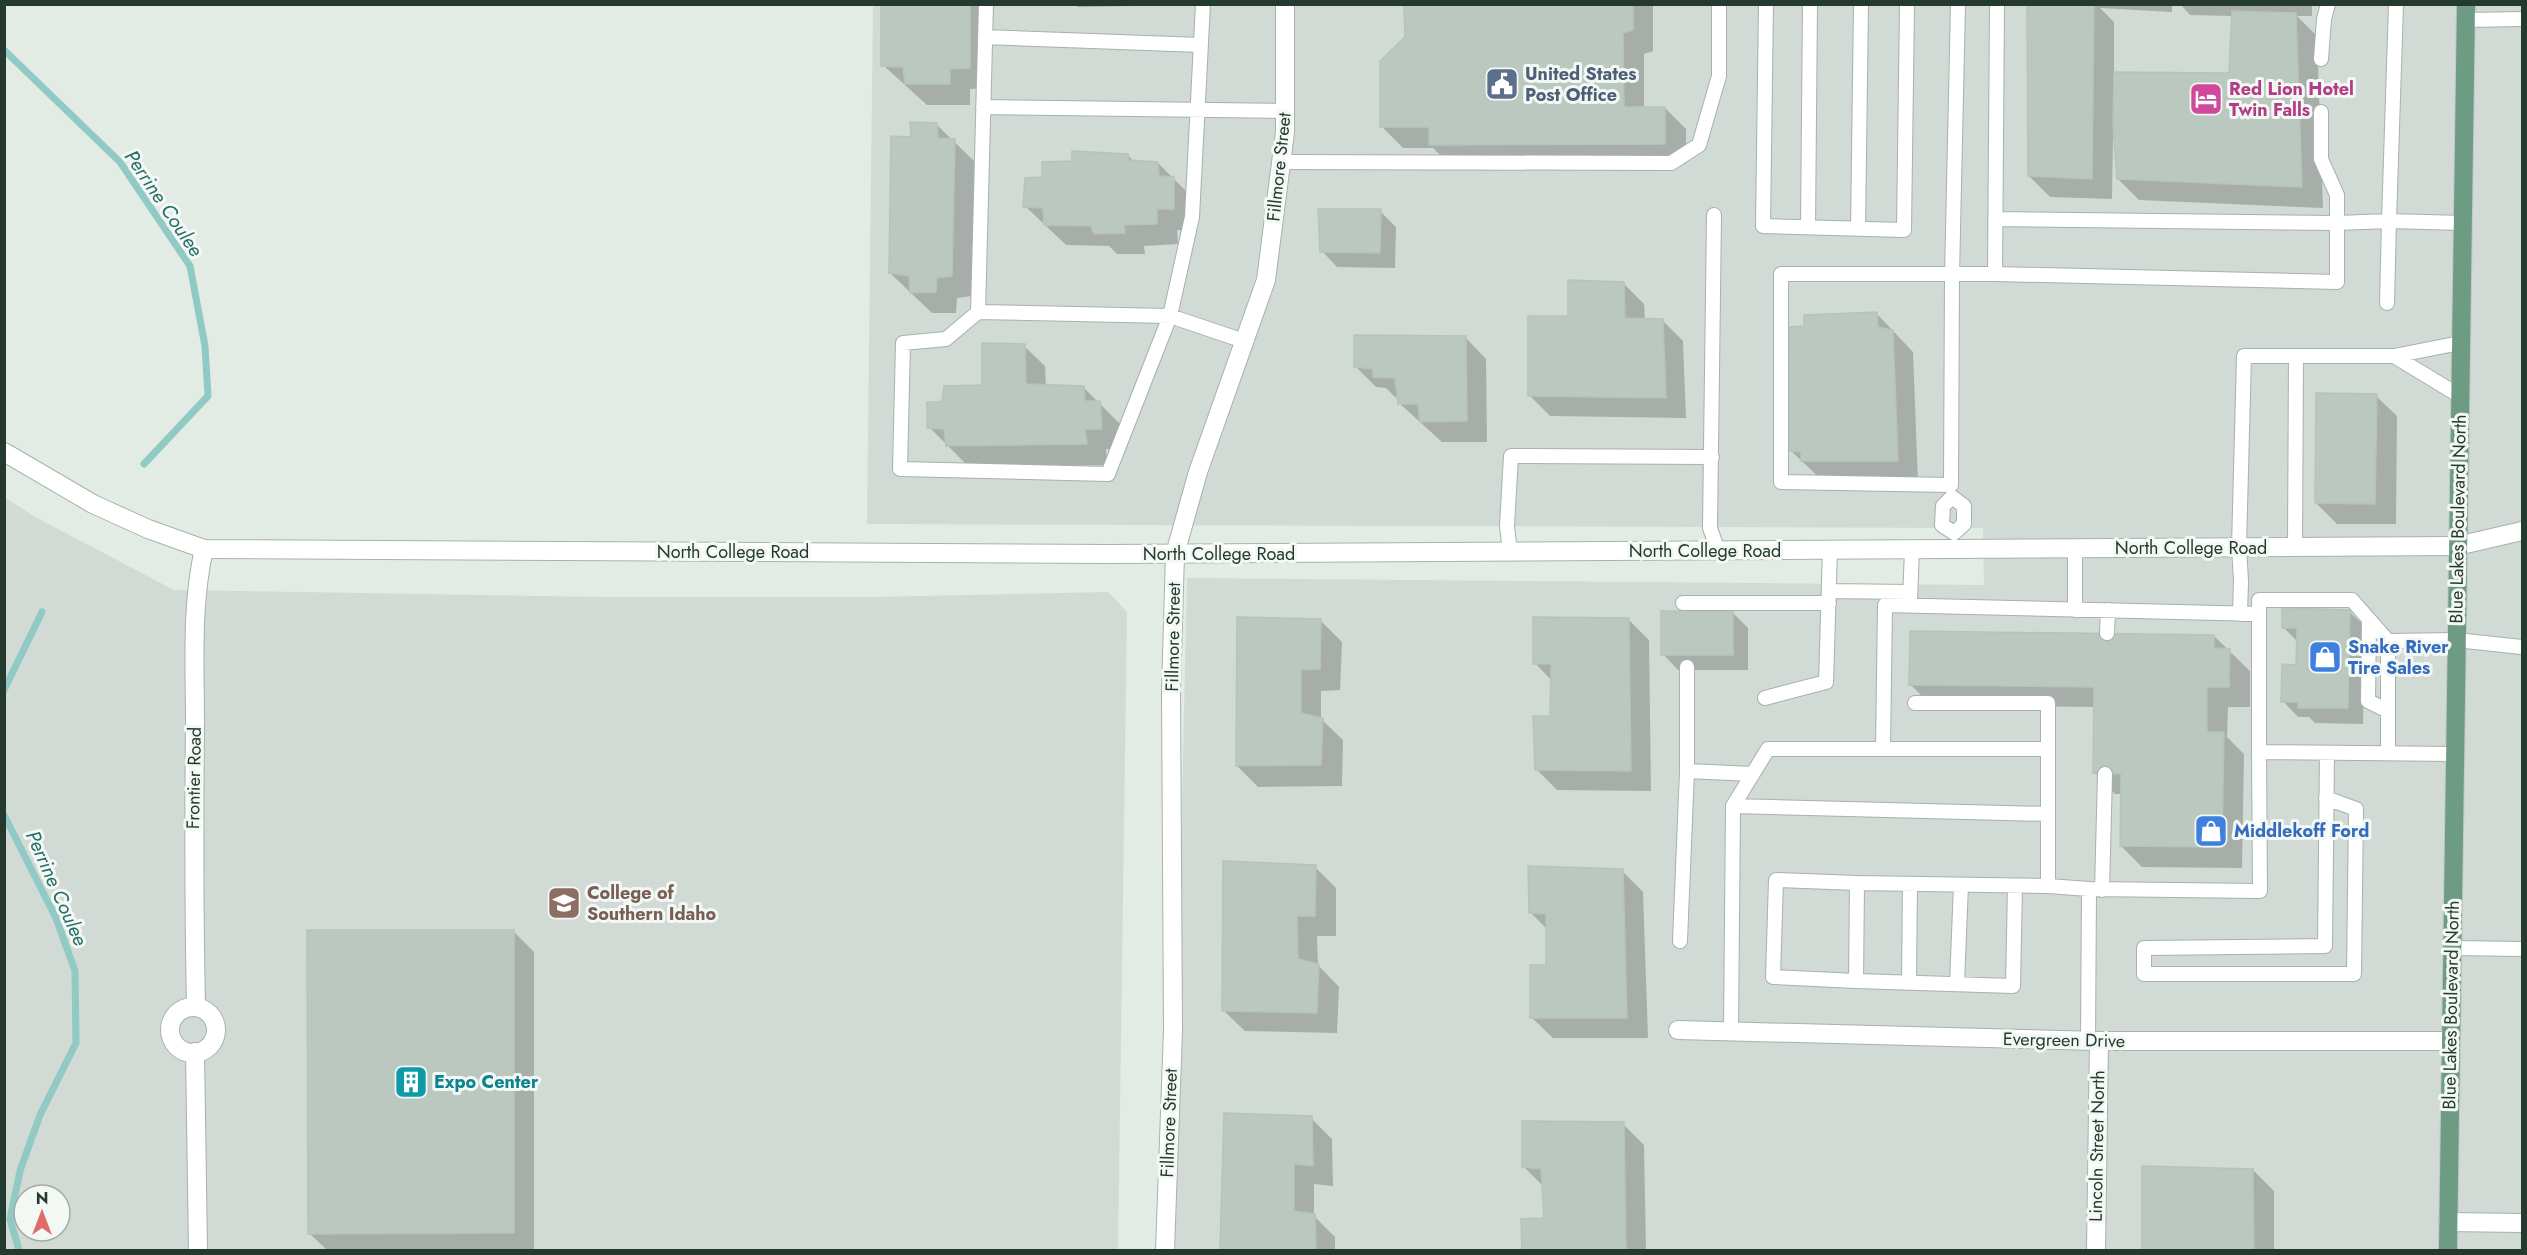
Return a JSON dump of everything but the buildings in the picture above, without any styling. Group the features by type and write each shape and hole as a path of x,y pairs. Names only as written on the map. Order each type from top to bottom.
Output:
{"main road":[{"name":"Blue Lakes Boulevard North","path":"2448,1251 2466,12"}],"street":[{"name":"Fillmore Street","path":"1165,1251 1173,1029 1171,691 1175,554 1198,472 1266,280 1285,111 1285,4"},
{"name":"North College Road","path":"4,452 93,504 148,529 204,549 1175,554 1912,549 1954,541 2075,549 2457,546 2523,531"},
{"name":"Frontier Road","path":"196,1007 193,893 195,652 198,578 204,549"},
{"path":"189,1007 196,1007 209,1014 215,1027 213,1041 202,1050 195,1052 187,1052 174,1044 170,1029 175,1015 189,1007"},
{"name":"Evergreen Drive","path":"1678,1030 2093,1041 2450,1041"},
{"name":"Lincoln Street North","path":"2093,1041 2096,1251"},
{"path":"195,1052 198,1251"},
{"path":"2448,1222 2523,1223"}],"lane":[{"path":"978,312 986,4"},
{"path":"1203,4 1192,217 1170,316 1108,474 900,470 903,343 946,339 978,312 1170,316 1244,341"},
{"path":"1281,162 1671,163 1699,145 1719,76 1719,4"},
{"path":"1766,4 1763,226 1904,230 1907,4"},
{"path":"1808,227 1810,4"},
{"path":"1858,229 1861,4"},
{"path":"1958,4 1952,276 1952,491 1942,506 1942,525 1954,541 1964,524 1964,506 1952,491 1780,482 1781,274 1952,276 1995,274 2337,282 2337,195 2321,159 2321,112"},
{"path":"1995,274 1997,4"},
{"path":"2321,59 2324,19 2328,4"},
{"path":"2387,303 2396,4"},
{"path":"2466,12 2523,19"},
{"path":"985,37 1201,45"},
{"path":"983,107 1285,111"},
{"path":"1714,215 1710,528 1718,551"},
{"path":"1995,219 2337,223 2389,221 2463,224"},
{"path":"2240,614 2239,547 2244,356 2394,356 2460,343"},
{"path":"2295,547 2296,356"},
{"path":"2394,356 2460,396"},
{"path":"1510,552 1507,526 1511,456 1712,457"},
{"path":"1910,599 1912,549"},
{"path":"2075,549 2075,610"},
{"path":"1765,698 1827,682 1830,550"},
{"path":"1683,603 1830,597 1910,599 2075,610 2259,614"},
{"path":"1883,749 1885,605 1910,599"},
{"path":"2015,886 2013,986 1773,977 1776,880 2260,891 2259,600 2352,600 2388,641 2388,753"},
{"path":"2108,610 2108,633"},
{"path":"2369,620 2368,701 2388,711"},
{"path":"2388,641 2456,640 2523,647"},
{"path":"1680,941 1687,771 1687,667"},
{"path":"1915,703 2048,703 2048,886"},
{"path":"1731,1032 1733,806 1768,749 2048,749"},
{"path":"2259,752 2454,754"},
{"path":"2326,753 2325,946 2144,948 2144,974 2355,974 2356,809 2326,798"},
{"path":"1687,771 1753,774"},
{"path":"2093,1041 2095,889 2105,774"},
{"path":"1733,806 2048,814"},
{"path":"1856,981 1857,883"},
{"path":"1909,982 1910,884"},
{"path":"1958,983 1961,885"},
{"path":"2452,948 2523,949"}],"shaded area":[{"path":"873,5 2522,5 2522,1250 1172,1250 1187,578 1984,585 1983,528 867,524"},
{"name":"College of Southern Idaho","path":"4,497 37,518 174,590 605,597 872,597 1108,592 1127,612 1118,1250 5,1250"}],"waterway":[{"name":"Perrine Coulee","path":"4,50 120,162 190,266 205,346 208,396 144,464"},
{"name":"Perrine Coulee","path":"4,690 42,612"},
{"name":"Perrine Coulee","path":"4,815 56,918 75,971 76,1043 40,1115 20,1171 10,1219 19,1250"}],"place":[{"name":"United States Post Office","path":"1502,84"},
{"name":"Red Lion Hotel Twin Falls","path":"2206,99"},
{"name":"Snake River Tire Sales","path":"2325,657"},
{"name":"Middlekoff Ford","path":"2211,831"},
{"name":"College of Southern Idaho","path":"564,903"},
{"name":"Expo Center","path":"411,1082"}]}
